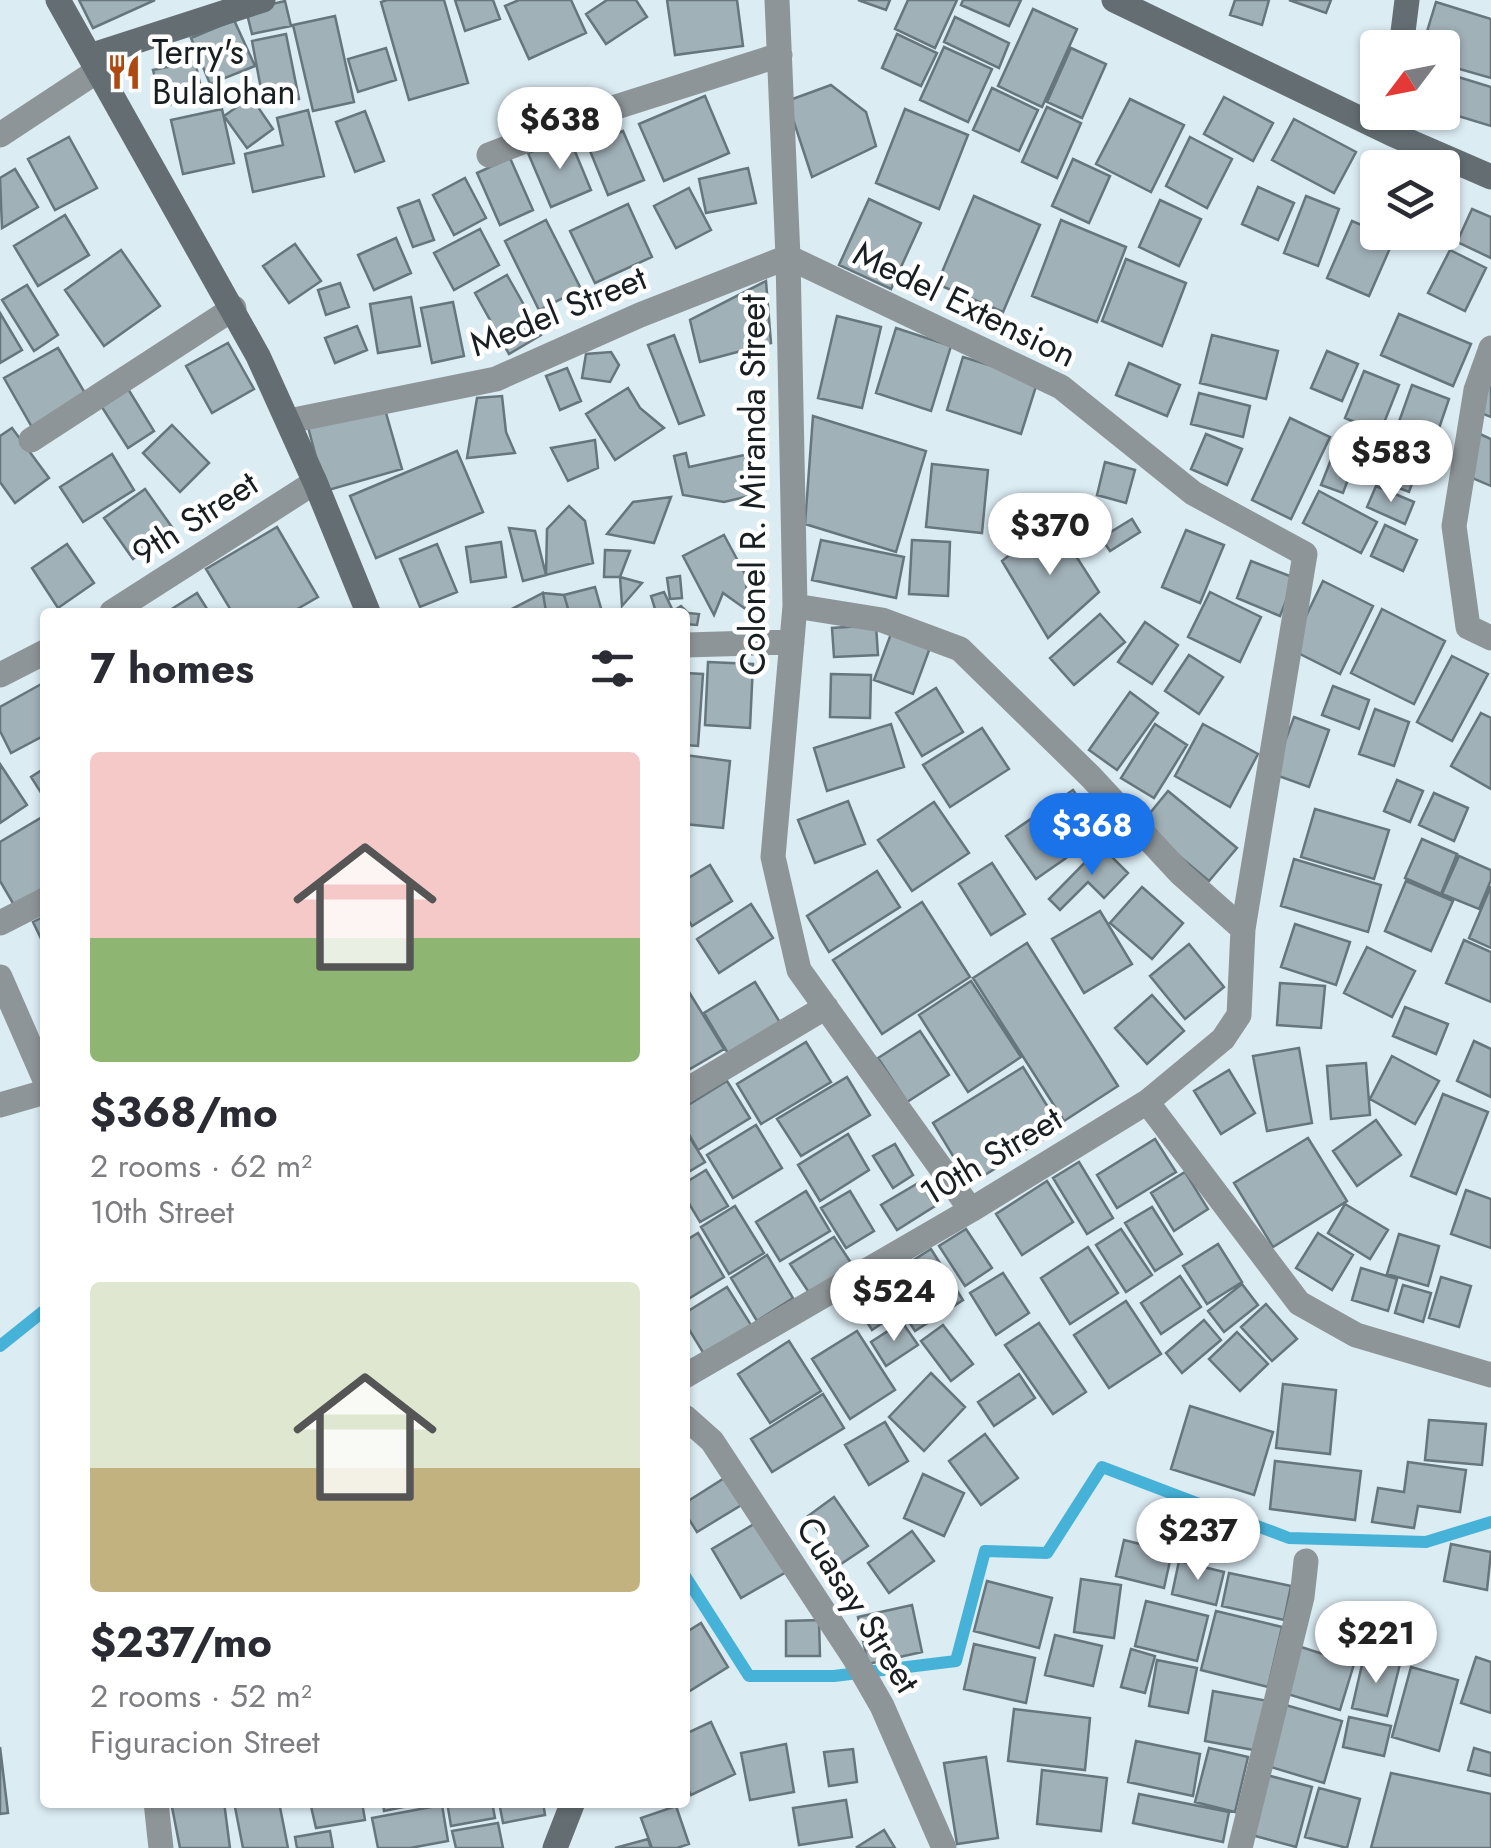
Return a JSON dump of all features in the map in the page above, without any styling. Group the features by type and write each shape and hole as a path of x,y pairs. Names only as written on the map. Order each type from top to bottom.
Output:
{"main road":[{"path":"58,0 91,65 234,308 316,482 366,608"},
{"path":"91,65 263,0"},
{"path":"1114,0 1360,108"},
{"path":"1404,30 1407,0"},
{"path":"1406,130 1491,177"},
{"path":"555,1848 571,1808"}],"street":[{"name":"Colonel R. Miranda Street","path":"777,0 788,257 795,606 772,857 799,970 972,1210"},
{"path":"489,154 597,114 780,55"},
{"path":"0,135 91,65"},
{"name":"Medel Street","path":"289,421 496,379 640,315 788,257"},
{"name":"Medel Extension","path":"788,257 1062,386 1192,493 1306,554"},
{"path":"31,440 234,308"},
{"path":"1480,632 1454,526 1476,390 1491,348"},
{"name":"9th Street","path":"118,608 316,482"},
{"name":"10th Street","path":"690,1373 972,1210 1147,1102 1223,1039 1238,1016 1243,928 1306,554"},
{"path":"795,606 882,620 960,649 1091,777 1181,874 1243,928"},
{"path":"690,644 792,642"},
{"path":"0,674 40,654"},
{"path":"0,923 40,903"},
{"path":"0,977 40,1069"},
{"path":"690,1089 826,1007"},
{"path":"0,1106 40,1094"},
{"path":"1147,1102 1299,1303 1356,1335 1491,1374"},
{"name":"Cuasay Street","path":"690,1420 712,1440 855,1659 882,1706 944,1848"},
{"path":"1240,1848 1302,1597 1306,1561"},
{"path":"157,1808 161,1848"}],"building":[{"path":"79,0 155,0 93,28"},
{"path":"444,0 468,83 409,100 381,2"},
{"path":"455,0 493,0 500,19 465,31"},
{"path":"519,0 571,0 586,33 529,59 505,6"},
{"path":"607,0 636,0 647,17 606,44 586,14"},
{"path":"667,0 737,0 743,46 675,55"},
{"path":"858,0 890,0 886,10"},
{"path":"908,0 957,0 935,48 895,29"},
{"path":"963,0 1021,0 1009,26 961,5"},
{"path":"1235,0 1269,0 1262,25 1230,15"},
{"path":"1289,0 1331,0 1326,13"},
{"path":"285,1 291,26 252,34 246,10"},
{"path":"1436,2 1491,19 1491,78 1460,69 1460,30 1427,30"},
{"path":"1033,9 1077,29 1042,107 998,86"},
{"path":"335,16 354,102 313,111 293,25"},
{"path":"955,17 1009,43 999,68 944,42"},
{"path":"234,20 255,66 210,84 191,38"},
{"path":"286,34 299,99 264,105 252,41"},
{"path":"897,34 937,53 921,86 882,68"},
{"path":"944,47 992,69 968,122 920,100"},
{"path":"386,48 396,80 358,92 348,59"},
{"path":"1071,48 1106,64 1082,118 1047,102"},
{"path":"195,61 203,97 162,106 153,70"},
{"path":"1460,78 1491,87 1491,126 1460,117"},
{"path":"831,85 866,112 876,146 812,177 787,101"},
{"path":"992,88 1038,110 1019,151 973,130"},
{"path":"705,96 729,153 664,181 639,124"},
{"path":"251,97 273,129 247,148 224,116"},
{"path":"1224,97 1273,123 1253,161 1204,134"},
{"path":"1130,99 1184,125 1151,192 1096,164"},
{"path":"1047,107 1081,123 1057,178 1022,162"},
{"path":"222,109 234,163 183,174 171,120"},
{"path":"905,109 968,135 939,209 876,183"},
{"path":"308,110 324,176 253,192 245,154 283,145 277,118"},
{"path":"365,111 384,161 355,172 336,122"},
{"path":"1294,119 1356,152 1334,193 1272,160"},
{"path":"623,131 644,180 608,195 588,146"},
{"path":"69,137 97,188 55,210 28,159"},
{"path":"569,137 591,190 551,207 528,153"},
{"path":"1190,137 1232,159 1207,208 1166,186"},
{"path":"510,158 533,210 500,225 477,173"},
{"path":"1073,159 1110,176 1089,223 1052,206"},
{"path":"748,168 756,203 706,213 699,179"},
{"path":"15,169 38,207 2,228 0,178"},
{"path":"465,178 486,218 454,235 433,195"},
{"path":"1258,187 1294,203 1278,240 1242,224"},
{"path":"689,188 711,230 676,248 654,206"},
{"path":"974,196 1040,225 1003,312 937,284"},
{"path":"1306,196 1339,209 1318,266 1284,253"},
{"path":"869,199 921,223 891,289 839,265"},
{"path":"419,200 434,240 413,247 398,208"},
{"path":"1160,200 1201,219 1179,266 1139,247"},
{"path":"628,204 652,257 595,283 570,231"},
{"path":"1472,209 1491,217 1491,258 1460,243"},
{"path":"65,215 89,255 38,286 14,246"},
{"path":"546,220 581,289 539,310 505,241"},
{"path":"1061,220 1126,247 1097,322 1032,296"},
{"path":"1352,221 1360,224 1360,250 1389,250 1369,296 1327,278"},
{"path":"480,229 499,265 454,290 434,253"},
{"path":"396,238 411,273 374,290 358,255"},
{"path":"295,244 321,281 289,303 263,266"},
{"path":"121,250 160,306 104,346 65,290"},
{"path":"1450,250 1486,268 1465,311 1428,293"},
{"path":"1126,259 1186,283 1162,346 1102,321"},
{"path":"507,275 541,335 509,354 475,293"},
{"path":"766,281 771,343 700,362 690,320"},
{"path":"340,283 349,307 326,315 318,290"},
{"path":"27,285 58,335 34,351 2,300"},
{"path":"411,297 420,346 378,353 370,304"},
{"path":"453,302 464,356 432,363 421,308"},
{"path":"0,313 22,350 0,363"},
{"path":"1399,314 1471,344 1453,386 1381,355"},
{"path":"837,316 881,327 862,408 818,398"},
{"path":"357,326 367,350 335,363 325,338"},
{"path":"896,328 951,346 931,411 876,393"},
{"path":"674,335 704,415 679,424 648,345"},
{"path":"1212,335 1278,351 1266,399 1200,383"},
{"path":"228,343 254,389 212,413 186,366"},
{"path":"58,348 88,398 33,429 4,378"},
{"path":"1327,351 1358,364 1342,401 1311,388"},
{"path":"611,352 619,365 610,382 582,378 586,354"},
{"path":"963,357 1038,380 1021,434 947,410"},
{"path":"1129,363 1180,385 1167,416 1116,395"},
{"path":"567,368 581,401 560,410 546,376"},
{"path":"1364,371 1399,385 1380,433 1345,418"},
{"path":"1491,377 1491,417 1476,411"},
{"path":"125,384 154,431 128,448 98,401"},
{"path":"1412,385 1449,399 1433,446 1395,433"},
{"path":"628,388 640,408 664,428 615,460 586,414"},
{"path":"1199,393 1250,406 1243,437 1191,424"},
{"path":"502,396 506,432 515,453 467,458 477,398"},
{"path":"384,406 402,469 325,491 308,427"},
{"path":"813,416 926,451 896,552 805,524"},
{"path":"1290,418 1330,437 1291,519 1252,500"},
{"path":"172,425 209,463 180,492 143,453"},
{"path":"12,428 49,478 15,503 0,482 0,436"},
{"path":"1206,434 1242,449 1227,485 1191,469"},
{"path":"1341,434 1362,442 1343,493 1321,485"},
{"path":"1480,434 1491,439 1491,486 1463,474"},
{"path":"595,440 598,468 568,481 551,448"},
{"path":"1396,446 1422,456 1409,492 1383,482"},
{"path":"457,451 483,512 376,558 350,496"},
{"path":"686,453 689,467 749,454 758,494 724,502 683,495 674,456"},
{"path":"112,454 134,490 83,522 60,487"},
{"path":"1105,462 1135,470 1126,503 1097,495"},
{"path":"932,464 988,470 982,533 926,527"},
{"path":"1376,486 1414,502 1405,524 1367,507"},
{"path":"145,489 174,530 133,559 104,518"},
{"path":"1319,491 1377,522 1361,553 1303,523"},
{"path":"671,497 654,543 607,534 633,502"},
{"path":"569,506 585,521 593,563 546,575 547,529"},
{"path":"1132,519 1140,532 1110,551 1101,538"},
{"path":"1053,520 1099,592 1048,638 1002,561"},
{"path":"1385,525 1417,540 1403,571 1371,556"},
{"path":"277,527 318,597 299,608 230,608 206,569"},
{"path":"509,528 535,531 546,575 523,581"},
{"path":"1186,530 1224,545 1200,603 1162,587"},
{"path":"724,535 746,576 747,610 723,593 714,615 683,556"},
{"path":"821,540 904,557 896,598 812,580"},
{"path":"912,540 950,542 948,596 909,594"},
{"path":"501,542 506,577 471,582 466,547"},
{"path":"67,544 94,583 58,608 32,568"},
{"path":"437,544 457,592 420,607 400,559"},
{"path":"605,550 630,551 620,577 604,577"},
{"path":"1251,561 1295,578 1280,616 1237,598"},
{"path":"680,576 682,598 670,599 667,578"},
{"path":"620,577 642,583 622,606"},
{"path":"1323,581 1373,606 1340,674 1290,649"},
{"path":"595,587 601,608 568,608 564,595"},
{"path":"664,592 672,608 655,608 651,596"},
{"path":"1210,592 1261,617 1240,662 1188,637"},
{"path":"197,593 206,608 173,608"},
{"path":"543,593 545,608 514,608"},
{"path":"543,593 564,595 568,608 545,608"},
{"path":"1382,609 1445,641 1414,704 1351,673"},
{"path":"690,613 699,614 697,625 690,624"},
{"path":"1100,614 1125,642 1074,685 1050,658"},
{"path":"1145,622 1178,645 1152,684 1118,662"},
{"path":"876,625 878,655 834,657 832,628"},
{"path":"892,631 931,645 913,694 874,680"},
{"path":"1189,655 1223,677 1199,714 1165,691"},
{"path":"1452,656 1488,674 1452,741 1417,722"},
{"path":"708,662 753,664 750,728 705,725"},
{"path":"690,673 703,674 698,746 690,745"},
{"path":"831,674 871,675 870,718 830,717"},
{"path":"40,685 40,738 11,753 0,731 0,707"},
{"path":"1333,686 1369,700 1359,729 1322,715"},
{"path":"936,688 963,732 922,756 896,713"},
{"path":"1130,692 1158,713 1117,770 1089,750"},
{"path":"1375,709 1409,722 1394,766 1359,754"},
{"path":"1481,713 1491,718 1491,789 1451,766"},
{"path":"1294,717 1329,730 1309,787 1273,774"},
{"path":"891,724 904,767 827,791 814,748"},
{"path":"1155,724 1187,745 1154,798 1121,778"},
{"path":"1203,724 1258,754 1230,807 1175,776"},
{"path":"982,728 1009,769 950,807 923,765"},
{"path":"690,756 730,761 723,828 690,825"},
{"path":"0,764 27,805 0,823"},
{"path":"40,771 40,791 31,777"},
{"path":"1397,780 1423,791 1410,822 1384,811"},
{"path":"1073,790 1102,833 1036,879 1006,836"},
{"path":"1168,791 1237,848 1209,881 1141,824"},
{"path":"1434,793 1468,808 1454,841 1419,825"},
{"path":"848,801 865,844 815,863 798,820"},
{"path":"934,802 969,853 912,891 878,840"},
{"path":"1315,809 1389,830 1374,879 1301,857"},
{"path":"40,818 40,890 14,905 0,881 0,842"},
{"path":"1422,839 1457,854 1441,894 1405,878"},
{"path":"1101,846 1128,873 1104,898 1088,882 1060,910 1049,899"},
{"path":"1459,856 1491,870 1479,909 1442,894"},
{"path":"1294,859 1381,885 1368,932 1281,906"},
{"path":"992,863 1025,914 991,935 959,884"},
{"path":"710,865 732,901 692,926 690,923 690,877"},
{"path":"877,871 900,907 829,952 807,916"},
{"path":"1406,881 1453,901 1431,951 1385,931"},
{"path":"1491,886 1491,948 1469,938"},
{"path":"1142,887 1183,923 1152,959 1110,923"},
{"path":"922,902 970,977 882,1034 833,960"},
{"path":"751,904 773,938 719,973 697,939"},
{"path":"1100,911 1132,964 1084,993 1052,939"},
{"path":"40,918 40,937 33,922"},
{"path":"1295,924 1350,942 1336,985 1281,967"},
{"path":"1464,940 1491,952 1491,1002 1446,983"},
{"path":"1027,943 1118,1086 1064,1121 973,978"},
{"path":"1189,944 1224,987 1185,1019 1150,976"},
{"path":"1367,947 1415,971 1392,1017 1344,993"},
{"path":"971,981 1021,1057 968,1092 919,1015"},
{"path":"755,982 781,1024 729,1055 704,1013"},
{"path":"1280,983 1325,986 1321,1028 1277,1025"},
{"path":"690,994 724,1049 690,1069"},
{"path":"1152,995 1184,1031 1147,1064 1115,1028"},
{"path":"1405,1007 1448,1024 1436,1054 1393,1036"},
{"path":"920,1031 949,1075 907,1102 878,1058"},
{"path":"1474,1041 1491,1049 1491,1097 1457,1081"},
{"path":"806,1042 831,1082 761,1124 737,1084"},
{"path":"1299,1048 1312,1123 1267,1131 1253,1056"},
{"path":"1392,1056 1439,1081 1415,1124 1370,1099"},
{"path":"1366,1063 1370,1115 1331,1119 1327,1066"},
{"path":"1023,1067 1061,1128 970,1184 933,1123"},
{"path":"1229,1070 1255,1113 1221,1134 1194,1091"},
{"path":"847,1077 870,1115 801,1156 777,1119"},
{"path":"727,1081 750,1118 698,1150 690,1136 690,1104"},
{"path":"1443,1094 1488,1112 1456,1194 1411,1176"},
{"path":"1376,1120 1401,1155 1357,1186 1333,1151"},
{"path":"756,1125 782,1168 733,1198 707,1155"},
{"path":"848,1134 869,1170 820,1201 798,1165"},
{"path":"690,1138 705,1162 690,1171"},
{"path":"1308,1138 1347,1201 1273,1247 1234,1183"},
{"path":"1155,1139 1176,1172 1117,1208 1097,1175"},
{"path":"895,1144 913,1175 893,1188 873,1156"},
{"path":"1079,1162 1113,1218 1087,1234 1053,1178"},
{"path":"706,1170 728,1206 700,1222 690,1205 690,1180"},
{"path":"1185,1172 1208,1209 1174,1231 1151,1193"},
{"path":"1047,1181 1073,1222 1022,1255 996,1214"},
{"path":"920,1182 935,1206 897,1230 881,1205"},
{"path":"1466,1190 1491,1199 1491,1248 1451,1234"},
{"path":"806,1191 830,1231 780,1261 756,1222"},
{"path":"850,1191 874,1231 846,1248 821,1208"},
{"path":"1345,1204 1388,1230 1370,1259 1328,1233"},
{"path":"735,1206 764,1253 729,1274 701,1227"},
{"path":"1152,1207 1182,1254 1155,1271 1125,1223"},
{"path":"966,1229 992,1268 965,1286 939,1246"},
{"path":"1121,1229 1152,1275 1126,1292 1096,1245"},
{"path":"698,1233 724,1277 690,1298 690,1238"},
{"path":"1318,1233 1353,1255 1332,1290 1296,1268"},
{"path":"1399,1234 1439,1246 1428,1286 1387,1274"},
{"path":"834,1237 853,1266 810,1294 790,1264"},
{"path":"1218,1244 1242,1282 1207,1304 1183,1266"},
{"path":"1088,1247 1118,1293 1070,1324 1041,1278"},
{"path":"931,1249 963,1300 915,1331 882,1280"},
{"path":"767,1255 793,1298 757,1321 731,1278"},
{"path":"1361,1268 1397,1279 1388,1311 1352,1300"},
{"path":"1003,1273 1029,1313 996,1335 970,1293"},
{"path":"1180,1276 1201,1307 1161,1334 1141,1303"},
{"path":"1441,1277 1471,1286 1459,1327 1429,1318"},
{"path":"1242,1284 1258,1305 1224,1332 1208,1311"},
{"path":"1403,1285 1431,1293 1423,1322 1395,1313"},
{"path":"727,1287 751,1325 704,1354 690,1331 690,1310"},
{"path":"876,1290 893,1316 872,1330 855,1303"},
{"path":"1126,1301 1161,1354 1109,1388 1074,1335"},
{"path":"1266,1304 1297,1339 1272,1361 1241,1327"},
{"path":"1204,1320 1221,1340 1182,1373 1166,1353"},
{"path":"902,1322 918,1345 886,1366 871,1342"},
{"path":"1039,1323 1086,1392 1053,1414 1005,1345"},
{"path":"943,1325 973,1364 951,1381 921,1341"},
{"path":"857,1331 895,1390 850,1419 812,1359"},
{"path":"1237,1332 1268,1364 1240,1391 1209,1359"},
{"path":"789,1341 821,1391 770,1423 738,1374"},
{"path":"931,1373 965,1407 924,1451 889,1417"},
{"path":"1019,1374 1035,1398 994,1426 978,1402"},
{"path":"1283,1384 1336,1390 1330,1454 1276,1448"},
{"path":"823,1394 844,1428 772,1472 751,1439"},
{"path":"1190,1406 1273,1432 1254,1495 1171,1469"},
{"path":"1429,1420 1486,1424 1482,1465 1425,1460"},
{"path":"885,1422 908,1461 869,1485 845,1445"},
{"path":"985,1434 1018,1478 981,1505 949,1461"},
{"path":"1275,1461 1361,1471 1355,1520 1270,1509"},
{"path":"1408,1462 1466,1470 1460,1512 1418,1506 1414,1528 1372,1522 1378,1488 1404,1492"},
{"path":"923,1474 964,1493 944,1536 904,1518"},
{"path":"726,1477 743,1504 697,1532 690,1521 690,1500"},
{"path":"834,1497 868,1546 841,1564 808,1516"},
{"path":"1168,1509 1202,1514 1200,1539 1164,1535"},
{"path":"759,1521 788,1571 741,1598 712,1549"},
{"path":"912,1531 934,1561 889,1593 868,1563"},
{"path":"1124,1540 1172,1552 1164,1588 1116,1576"},
{"path":"1451,1544 1491,1552 1487,1590 1444,1581"},
{"path":"1179,1561 1224,1572 1216,1605 1172,1594"},
{"path":"1229,1573 1291,1586 1284,1620 1222,1606"},
{"path":"1081,1579 1121,1585 1114,1638 1074,1632"},
{"path":"987,1581 1052,1598 1039,1648 974,1631"},
{"path":"1146,1601 1208,1616 1197,1661 1135,1646"},
{"path":"912,1605 922,1652 868,1664 858,1617"},
{"path":"1216,1611 1282,1627 1268,1687 1201,1670"},
{"path":"819,1620 820,1656 786,1656 786,1621"},
{"path":"701,1623 728,1667 690,1691 690,1630"},
{"path":"1055,1635 1102,1646 1093,1686 1045,1675"},
{"path":"974,1644 1035,1658 1026,1703 964,1689"},
{"path":"1298,1646 1354,1664 1340,1710 1284,1693"},
{"path":"1131,1649 1155,1656 1145,1693 1121,1687"},
{"path":"1364,1656 1400,1664 1387,1716 1352,1708"},
{"path":"1476,1657 1491,1662 1491,1713 1461,1703"},
{"path":"1157,1660 1197,1668 1188,1713 1149,1706"},
{"path":"1411,1667 1458,1680 1439,1751 1392,1737"},
{"path":"1213,1691 1268,1701 1259,1751 1205,1741"},
{"path":"1282,1704 1342,1721 1324,1783 1264,1765"},
{"path":"1014,1709 1090,1718 1085,1770 1008,1761"},
{"path":"1349,1717 1391,1726 1384,1756 1343,1747"},
{"path":"711,1722 735,1774 691,1795 690,1793 690,1732"},
{"path":"1136,1741 1200,1754 1193,1796 1128,1782"},
{"path":"786,1744 794,1792 750,1800 741,1753"},
{"path":"0,1747 8,1813 0,1814"},
{"path":"1209,1748 1248,1757 1235,1812 1195,1802"},
{"path":"1474,1748 1491,1753 1491,1776 1468,1770"},
{"path":"853,1749 857,1782 829,1786 824,1752"},
{"path":"986,1757 998,1838 957,1844 944,1763"},
{"path":"1042,1770 1107,1778 1101,1831 1037,1824"},
{"path":"1391,1773 1491,1794 1491,1848 1371,1848"},
{"path":"1263,1774 1312,1787 1296,1847 1248,1834"},
{"path":"1319,1788 1360,1799 1347,1848 1305,1837"},
{"path":"1139,1794 1229,1812 1223,1842 1133,1823"},
{"path":"846,1800 852,1837 799,1845 793,1808"},
{"path":"172,1808 225,1808 230,1848 180,1848"},
{"path":"235,1808 280,1808 288,1848 243,1848"},
{"path":"311,1808 363,1808 365,1820 316,1828"},
{"path":"442,1808 448,1841 410,1848 378,1848 372,1818"},
{"path":"448,1808 493,1808 495,1818 451,1826"},
{"path":"500,1808 544,1808 545,1815 503,1823"},
{"path":"677,1808 689,1844 652,1848 641,1818"},
{"path":"498,1823 503,1848 456,1848 452,1831"},
{"path":"884,1830 895,1848 857,1847"},
{"path":"330,1831 333,1848 297,1848 295,1837"},
{"path":"648,1839 651,1848 615,1848"}],"waterway":[{"path":"0,1346 40,1314"},
{"path":"690,1584 749,1676 834,1676 956,1661 985,1551 1047,1553 1102,1467 1289,1538 1426,1542 1491,1522"}],"place":[{"name":"Terry's Bulalohan","path":"124,72"}]}
